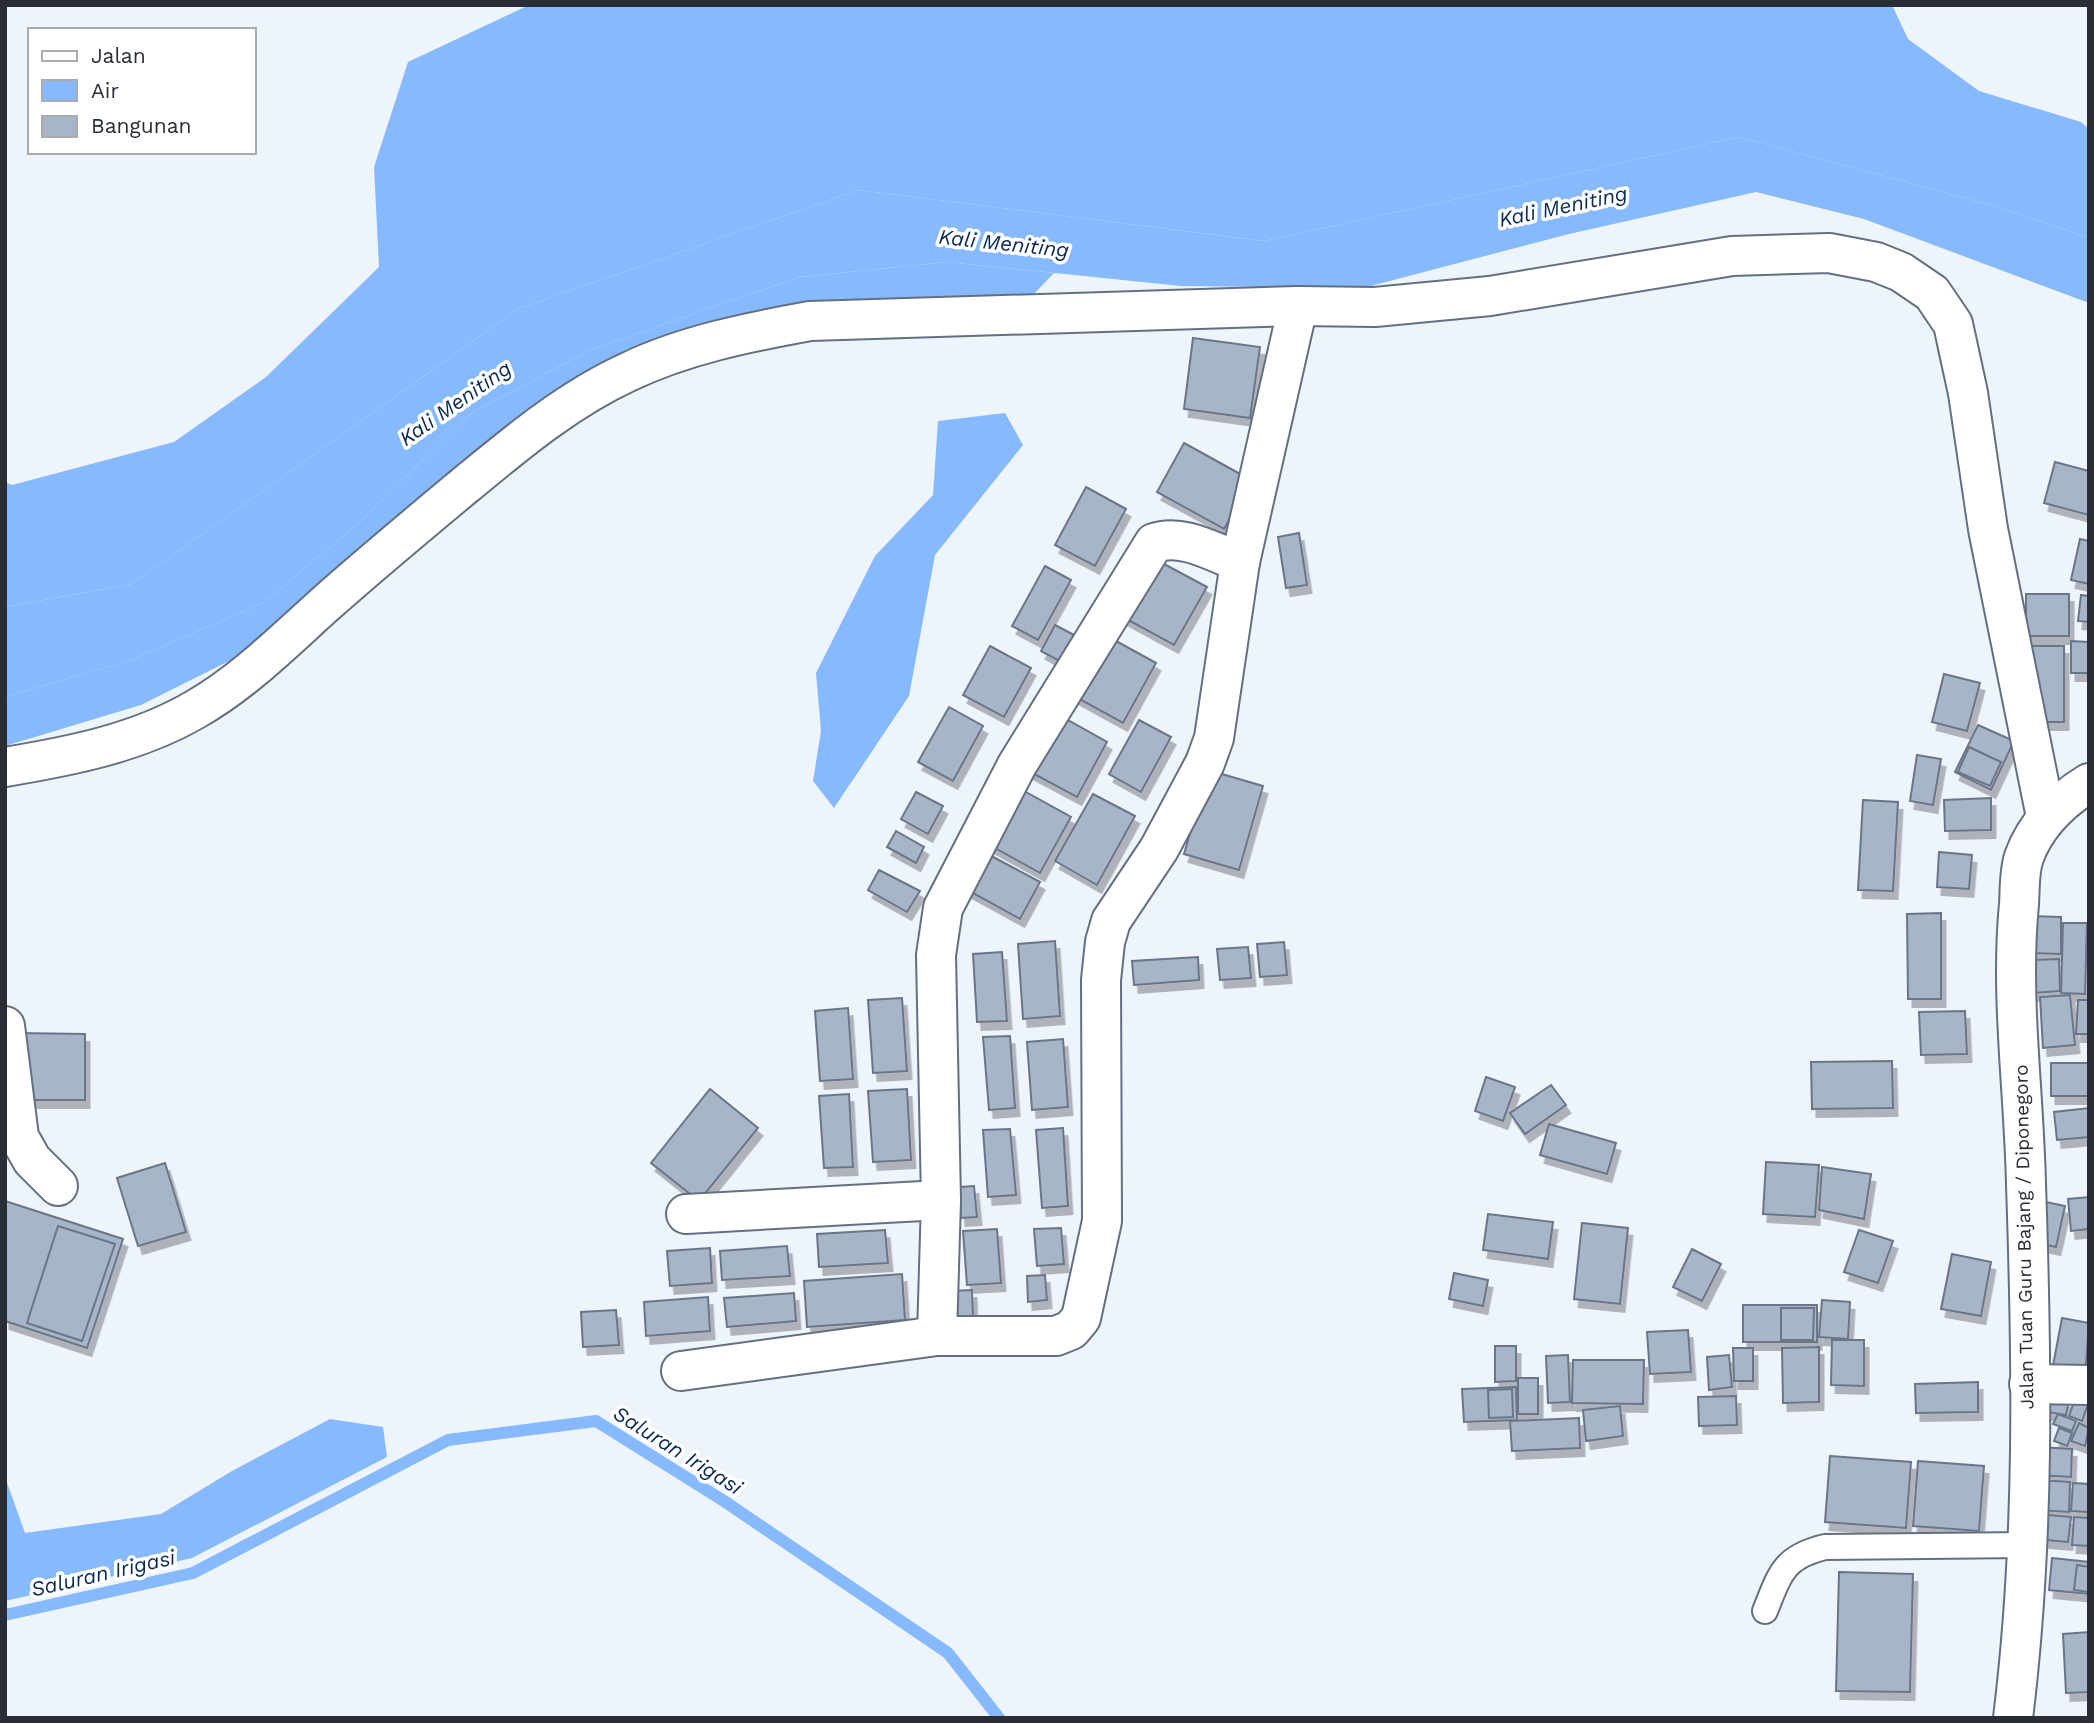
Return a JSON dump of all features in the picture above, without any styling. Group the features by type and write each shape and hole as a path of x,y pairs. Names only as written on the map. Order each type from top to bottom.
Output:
{"street":[{"path":"5,767 67,757 110,745 197,709 273,652 378,557 534,428 627,372 672,354 764,329 846,318 1298,306 1375,307 1490,296 1732,256 1829,253 1876,262 1901,272 1933,293 1953,324 1968,393 1990,543 2046,817"},
{"path":"681,1371 937,1336 1056,1336 1071,1330 1081,1318 1102,1221 1101,980 1105,942 1111,921 1159,849 1205,763 1214,738 1240,562 1298,306"},
{"path":"937,1336 941,1200 936,955 943,908 1017,765 1154,543 1168,538 1179,540 1240,562"},
{"name":"Jalan Tuan Guru Bajang / Diponegoro","path":"2013,1718 2022,1637 2027,1545 2029,1384 2026,1185 2016,937 2023,859 2046,817 2089,783"},
{"path":"5,1026 19,1138 32,1160 58,1186"},
{"path":"686,1214 941,1200"},
{"path":"2029,1384 2089,1385"}],"lane":[{"path":"1765,1611 1779,1576 1789,1562 1802,1552 1825,1547 2027,1545"}],"shaded area":[{"path":"529,5 1892,5 1908,39 1979,91 2081,122 2089,129 2089,238 2002,208 1739,137 1264,241 858,190 518,309 132,584 5,607 5,482 12,485 174,442 266,377 379,267 374,167 408,62"},
{"path":"947,262 1054,273 1033,295 773,308 447,477 329,575 239,656 141,705 5,746 5,697 128,661 263,603 360,522 470,414 592,349 800,277"},
{"path":"1005,413 1023,445 935,555 909,696 834,808 813,781 821,731 816,673 875,556 933,495 938,421"},
{"path":"330,1419 383,1427 387,1457 192,1558 5,1601 5,1477 25,1533 161,1514 232,1471"}],"water":[{"name":"Kali Meniting","path":"1739,137 2002,208 2089,238 2089,303 1864,219 1756,192 1569,234 1363,288 1181,286 947,262 800,277 592,349 470,414 360,522 263,603 128,661 5,697 5,607 132,584 518,309 858,190 1264,241"}],"building":[{"path":"1193,338 1260,347 1250,418 1184,409"},
{"path":"1184,443 1251,480 1224,529 1157,492"},
{"path":"2055,462 2089,471 2089,515 2044,503"},
{"path":"1086,487 1126,509 1095,566 1055,545"},
{"path":"1299,533 1307,585 1286,588 1278,537"},
{"path":"2080,539 2089,541 2089,584 2071,580"},
{"path":"1151,557 1207,587 1174,645 1119,615"},
{"path":"1045,566 1071,580 1038,640 1012,626"},
{"path":"2026,594 2069,594 2069,636 2026,636"},
{"path":"2081,595 2089,596 2089,622 2078,621"},
{"path":"1055,625 1076,636 1061,662 1041,651"},
{"path":"1107,636 1156,663 1123,723 1074,696"},
{"path":"2071,641 2089,642 2089,673 2071,673"},
{"path":"990,646 1031,668 1004,717 963,695"},
{"path":"2027,646 2064,646 2064,722 2028,722"},
{"path":"1944,674 1980,683 1967,731 1932,722"},
{"path":"949,707 983,726 953,781 918,762"},
{"path":"1052,711 1107,742 1077,797 1021,767"},
{"path":"1139,720 1171,737 1141,792 1109,774"},
{"path":"1978,725 2014,741 1991,790 1955,772"},
{"path":"1969,747 2001,762 1990,786 1958,772"},
{"path":"1917,755 1941,759 1933,805 1910,801"},
{"path":"1208,770 1263,786 1239,870 1184,854"},
{"path":"1017,787 1071,817 1040,873 986,843"},
{"path":"916,792 943,806 928,834 901,819"},
{"path":"1093,794 1135,816 1097,885 1055,861"},
{"path":"1991,798 1991,830 1945,831 1944,800"},
{"path":"1863,800 1898,802 1893,891 1858,890"},
{"path":"896,831 924,847 916,863 887,847"},
{"path":"982,851 1040,882 1020,919 962,887"},
{"path":"1939,852 1972,855 1969,889 1937,887"},
{"path":"879,870 920,891 907,912 868,890"},
{"path":"1941,913 1941,999 1908,999 1907,914"},
{"path":"2030,916 2061,917 2061,954 2029,953"},
{"path":"2063,923 2087,923 2085,994 2061,993"},
{"path":"1055,941 1060,1016 1023,1019 1018,944"},
{"path":"1284,942 1287,975 1260,977 1257,944"},
{"path":"1248,947 1251,978 1220,980 1217,949"},
{"path":"1002,952 1007,1021 977,1022 973,954"},
{"path":"1198,957 1199,980 1134,985 1132,961"},
{"path":"2059,959 2060,991 2033,993 2031,960"},
{"path":"2070,995 2075,1045 2043,1048 2040,997"},
{"path":"902,998 907,1071 873,1073 868,1000"},
{"path":"2078,1000 2089,1000 2089,1034 2076,1034"},
{"path":"848,1008 853,1079 820,1081 815,1011"},
{"path":"1965,1011 1967,1054 1921,1055 1919,1012"},
{"path":"18,1033 85,1034 85,1100 18,1100"},
{"path":"1010,1036 1015,1108 989,1110 983,1037"},
{"path":"1063,1039 1068,1107 1032,1110 1027,1042"},
{"path":"1892,1061 1893,1108 1812,1109 1811,1062"},
{"path":"2051,1063 2089,1063 2089,1096 2051,1096"},
{"path":"1486,1077 1515,1087 1503,1121 1475,1111"},
{"path":"1551,1085 1566,1105 1525,1134 1510,1113"},
{"path":"710,1089 758,1128 699,1201 651,1163"},
{"path":"907,1089 911,1160 873,1162 868,1091"},
{"path":"849,1094 853,1167 824,1168 819,1096"},
{"path":"2089,1108 2089,1137 2057,1140 2054,1112"},
{"path":"1549,1124 1616,1143 1607,1174 1540,1155"},
{"path":"1063,1128 1068,1206 1042,1208 1036,1130"},
{"path":"1010,1129 1016,1195 988,1197 983,1130"},
{"path":"1766,1162 1819,1165 1815,1217 1763,1214"},
{"path":"165,1163 186,1232 138,1246 117,1178"},
{"path":"1822,1167 1871,1174 1864,1219 1819,1210"},
{"path":"974,1186 977,1217 961,1218 959,1187"},
{"path":"2089,1197 2089,1229 2071,1231 2068,1199"},
{"path":"5,1201 123,1239 87,1348 5,1321"},
{"path":"2041,1201 2065,1206 2056,1247 2032,1242"},
{"path":"1488,1214 1553,1222 1548,1259 1483,1250"},
{"path":"1582,1223 1628,1228 1620,1304 1574,1299"},
{"path":"58,1226 115,1244 82,1341 27,1323"},
{"path":"1061,1228 1064,1264 1037,1266 1034,1229"},
{"path":"997,1229 1001,1283 967,1285 963,1231"},
{"path":"885,1230 888,1263 819,1267 817,1234"},
{"path":"1859,1230 1893,1241 1878,1283 1844,1272"},
{"path":"787,1246 790,1276 722,1280 720,1251"},
{"path":"710,1248 712,1283 670,1286 667,1251"},
{"path":"1692,1249 1721,1264 1702,1301 1673,1287"},
{"path":"1952,1254 1991,1262 1981,1316 1941,1309"},
{"path":"1454,1273 1488,1280 1483,1306 1449,1299"},
{"path":"902,1274 905,1320 807,1327 804,1281"},
{"path":"1045,1275 1047,1300 1028,1302 1027,1276"},
{"path":"972,1290 973,1317 951,1319 949,1291"},
{"path":"794,1293 796,1321 727,1327 724,1298"},
{"path":"708,1297 710,1331 646,1336 644,1302"},
{"path":"1822,1300 1850,1302 1848,1339 1819,1337"},
{"path":"1743,1305 1817,1305 1817,1342 1743,1342"},
{"path":"1781,1308 1814,1308 1813,1340 1781,1340"},
{"path":"616,1310 619,1345 583,1347 581,1312"},
{"path":"2062,1318 2089,1323 2085,1377 2052,1371"},
{"path":"1688,1330 1691,1372 1650,1374 1647,1332"},
{"path":"1832,1340 1864,1340 1864,1386 1831,1385"},
{"path":"1495,1346 1516,1346 1516,1381 1495,1382"},
{"path":"1819,1347 1819,1402 1783,1403 1782,1348"},
{"path":"1733,1348 1753,1348 1753,1381 1734,1381"},
{"path":"1568,1355 1570,1402 1548,1403 1546,1356"},
{"path":"1729,1355 1732,1387 1709,1390 1707,1357"},
{"path":"1573,1360 1644,1360 1643,1404 1572,1403"},
{"path":"1518,1378 1538,1378 1538,1414 1518,1414"},
{"path":"1978,1382 1978,1412 1916,1413 1915,1384"},
{"path":"1516,1387 1517,1420 1464,1422 1462,1389"},
{"path":"1512,1389 1513,1417 1489,1418 1488,1390"},
{"path":"1736,1396 1737,1425 1699,1426 1698,1397"},
{"path":"2049,1398 2069,1400 2066,1415 2047,1412"},
{"path":"2075,1399 2088,1404 2082,1421 2069,1416"},
{"path":"1620,1406 1623,1436 1586,1441 1583,1410"},
{"path":"2058,1414 2076,1421 2072,1431 2053,1424"},
{"path":"1579,1418 1580,1448 1512,1451 1510,1421"},
{"path":"2079,1423 2089,1428 2085,1446 2071,1441"},
{"path":"2059,1428 2072,1433 2067,1446 2054,1441"},
{"path":"2039,1447 2072,1449 2071,1477 2037,1475"},
{"path":"1830,1456 1911,1462 1906,1528 1825,1522"},
{"path":"1918,1461 1984,1466 1979,1531 1913,1526"},
{"path":"2039,1480 2070,1482 2069,1512 2037,1510"},
{"path":"2073,1483 2089,1484 2088,1512 2071,1511"},
{"path":"2036,1514 2071,1517 2068,1542 2034,1539"},
{"path":"2074,1517 2089,1518 2089,1546 2072,1545"},
{"path":"2052,1558 2089,1562 2089,1594 2049,1590"},
{"path":"2077,1565 2089,1567 2089,1592 2074,1590"},
{"path":"1839,1572 1913,1574 1910,1692 1836,1691"},
{"path":"2089,1632 2089,1692 2066,1693 2063,1634"}],"waterway":[{"name":"Saluran Irigasi","path":"5,1615 193,1573 448,1440 596,1421 724,1501 948,1653 999,1718"}]}
